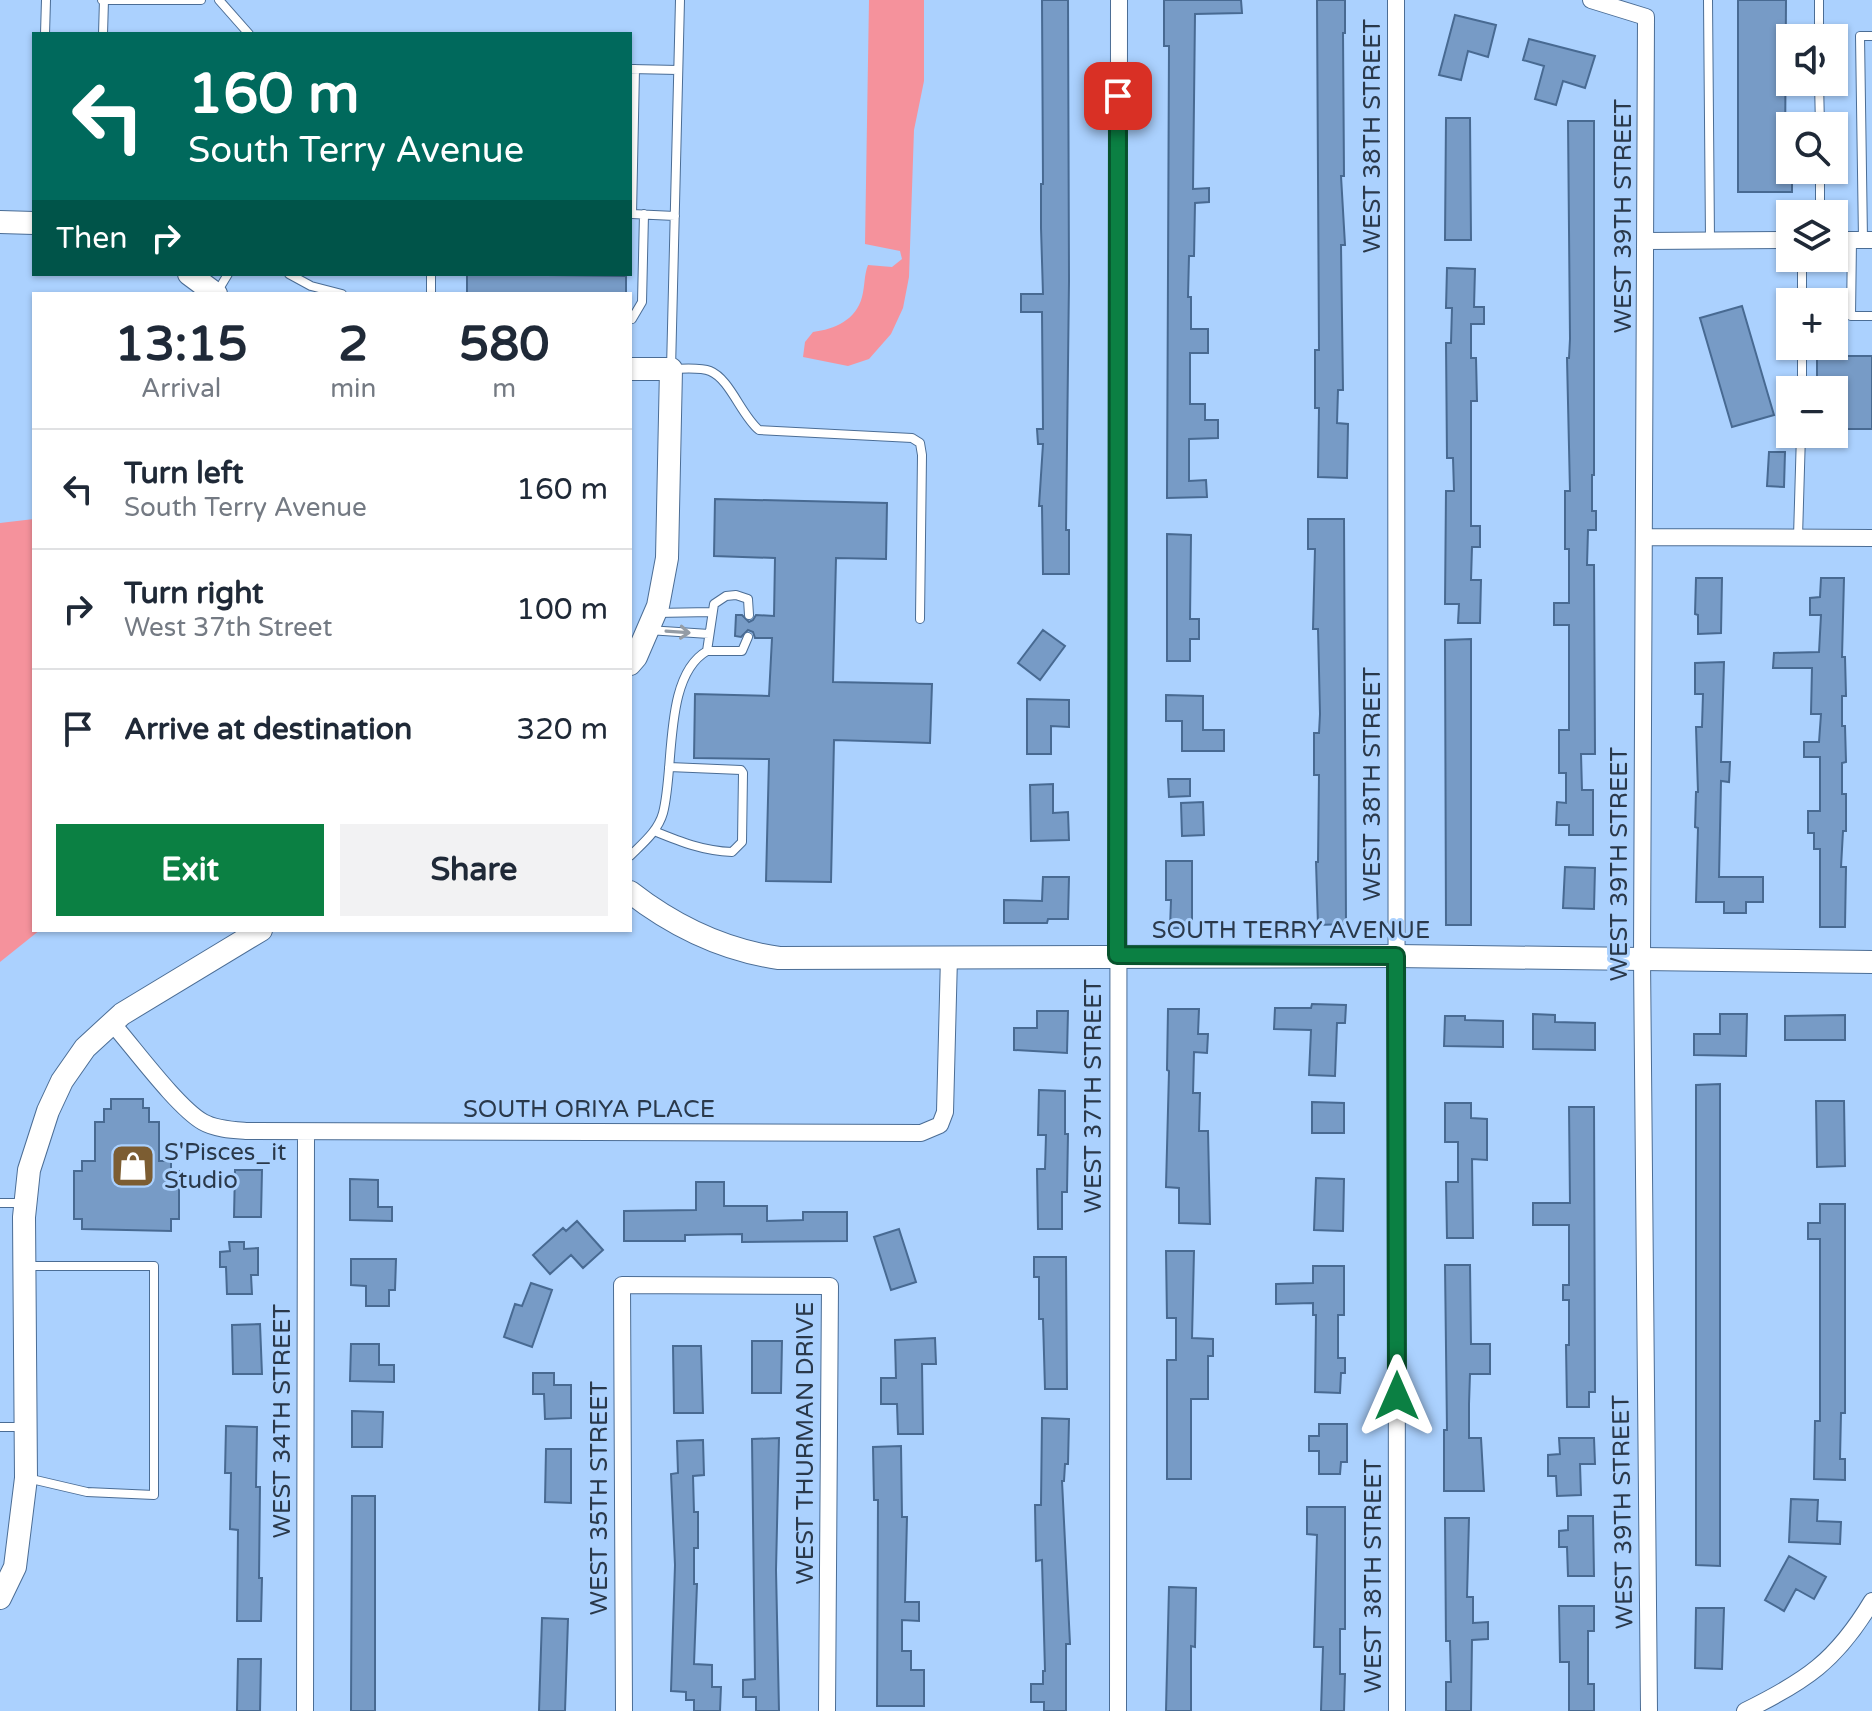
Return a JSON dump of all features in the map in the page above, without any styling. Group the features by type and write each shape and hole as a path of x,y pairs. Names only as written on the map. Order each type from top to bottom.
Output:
{"street":[{"name":"WEST 37TH STREET","path":"1118,1711 1119,0"},
{"name":"WEST 38TH STREET","path":"1396,0 1397,1711"},
{"name":"WEST 39TH STREET","path":"1591,0 1646,17 1642,959 1649,1711"},
{"path":"0,222 32,223"},
{"path":"1647,241 1776,240"},
{"path":"192,276 213,292"},
{"path":"632,369 671,369 667,558 651,621 632,660"},
{"path":"1646,537 1872,538"},
{"name":"SOUTH TERRY AVENUE","path":"632,893 676,925 753,954 779,958 1396,956 1872,962"},
{"path":"0,1598 15,1567 26,1478 26,1203 29,1170 48,1111 62,1081 85,1048 122,1014 258,932"},
{"name":"SOUTH ORIYA PLACE","path":"112,1023 183,1105 203,1122 246,1131 910,1134 929,1132 940,1125 945,1112 949,957"},
{"name":"WEST 34TH STREET","path":"305,1711 306,1132"},
{"name":"WEST 35TH STREET","path":"622,1285 624,1711"},
{"name":"WEST THURMAN DRIVE","path":"622,1285 830,1286 827,1711"},
{"path":"1745,1711 1814,1674 1859,1623 1872,1601"}],"lane":[{"path":"45,32 46,0"},
{"path":"103,32 103,0 201,0"},
{"path":"219,0 247,32"},
{"path":"680,0 671,369 709,370 721,379 749,422 759,430 912,438 920,443 920,619"},
{"path":"1708,0 1710,240"},
{"path":"1819,0 1819,24"},
{"path":"1872,36 1860,36 1867,178 1851,316 1872,316"},
{"path":"675,216 632,214 632,69 678,70"},
{"path":"632,319 642,302 644,214"},
{"path":"294,276 311,286 334,292"},
{"path":"1798,538 1801,448"},
{"path":"707,651 711,612 721,598 736,595 748,599 749,615"},
{"path":"651,621 711,612"},
{"path":"651,621 709,634"},
{"path":"632,854 654,831 663,815 673,726 684,677 692,663 707,651 739,652 745,649 748,637"},
{"path":"654,831 686,845 714,851 732,852 742,842 741,770 669,767"},
{"path":"0,1203 26,1203"},
{"path":"25,1266 154,1266 154,1495 87,1492 26,1478"},
{"path":"0,1427 25,1427"}],"shaded area":[{"path":"869,0 924,0 924,81 914,130 909,277 903,308 891,334 869,359 848,366 803,357 805,342 813,332 837,326 855,312 862,297 868,265 892,267 902,259 900,251 865,244"},
{"path":"32,519 32,932 38,932 0,962 0,523"}],"building":[{"path":"1042,0 1068,0 1066,530 1069,530 1069,574 1043,574 1042,506 1039,506 1043,444 1038,444 1037,429 1043,429 1042,312 1021,312 1021,294 1043,294"},
{"path":"1164,0 1241,0 1242,13 1195,14 1193,189 1209,188 1209,202 1195,203 1194,256 1189,256 1188,297 1191,297 1191,329 1208,329 1208,353 1190,353 1190,404 1205,404 1205,420 1218,420 1218,438 1189,439 1189,481 1206,480 1207,497 1167,498 1169,46 1164,46"},
{"path":"1317,0 1345,0 1344,176 1341,176 1345,245 1341,245 1343,390 1338,390 1337,423 1348,424 1347,478 1318,477 1319,408 1315,408 1315,350 1319,350"},
{"path":"1738,0 1786,0 1786,24 1776,24 1776,96 1785,96 1785,112 1776,112 1776,184 1792,184 1792,192 1738,192"},
{"path":"1455,15 1496,25 1488,57 1468,51 1461,80 1439,75"},
{"path":"1529,39 1595,56 1585,88 1563,81 1556,105 1535,99 1544,66 1523,60"},
{"path":"1446,118 1470,118 1471,240 1445,240"},
{"path":"1568,121 1594,121 1592,511 1596,511 1596,530 1588,530 1587,565 1594,565 1595,754 1581,754 1582,790 1593,790 1593,835 1569,835 1569,825 1556,825 1557,802 1566,803 1566,773 1559,773 1559,730 1569,730 1569,625 1554,625 1554,603 1569,603 1569,549 1565,549 1565,491 1570,491"},
{"path":"1447,268 1475,269 1474,307 1484,307 1484,324 1471,324 1471,358 1476,358 1477,401 1471,401 1471,526 1480,526 1480,547 1472,547 1471,580 1481,580 1480,623 1458,623 1459,604 1445,604 1446,491 1454,491 1453,458 1447,458 1446,343 1451,343 1452,308 1446,308"},
{"path":"467,276 626,276 626,292 467,292"},
{"path":"1742,306 1774,415 1732,427 1700,318"},
{"path":"1872,356 1872,429 1848,429 1848,376 1817,376 1817,360"},
{"path":"1769,452 1785,452 1784,487 1767,486"},
{"path":"715,499 887,503 886,559 836,558 833,682 932,684 930,743 834,740 831,882 766,881 769,759 694,758 695,694 769,696 772,638 755,638 753,632 748,630 741,637 735,636 736,615 742,615 749,622 756,615 774,616 775,558 714,556"},
{"path":"1308,519 1344,519 1346,924 1318,925 1316,862 1319,775 1314,775 1314,733 1319,733 1320,714 1318,629 1313,629 1315,549 1308,549"},
{"path":"1167,534 1191,535 1190,619 1199,619 1199,639 1190,639 1190,661 1167,661"},
{"path":"1696,578 1722,578 1721,633 1698,634"},
{"path":"1821,578 1844,578 1842,657 1845,657 1846,696 1842,696 1842,726 1845,726 1846,762 1842,763 1842,794 1846,794 1846,831 1843,831 1841,867 1846,867 1845,927 1820,927 1820,849 1814,849 1814,833 1808,833 1808,811 1820,811 1820,757 1804,757 1804,742 1819,742 1821,714 1811,714 1812,668 1773,668 1774,653 1819,652 1821,615 1810,615 1810,598 1820,597"},
{"path":"1043,630 1065,646 1040,680 1018,663"},
{"path":"1471,639 1471,925 1446,925 1445,640"},
{"path":"1724,662 1721,762 1730,762 1729,782 1721,781 1719,877 1763,877 1763,902 1746,902 1746,913 1724,913 1724,902 1696,902 1696,727 1702,727 1703,694 1695,694 1695,663"},
{"path":"1166,695 1203,696 1203,730 1224,730 1224,751 1182,751 1182,721 1166,721"},
{"path":"1027,699 1069,700 1069,727 1051,726 1051,754 1027,754"},
{"path":"1168,779 1190,779 1190,796 1169,797"},
{"path":"1053,784 1053,813 1068,812 1069,840 1031,841 1030,785"},
{"path":"1203,802 1204,835 1182,836 1181,803"},
{"path":"1166,861 1192,861 1192,928 1170,928 1171,900 1166,900"},
{"path":"1565,867 1595,868 1594,909 1563,908"},
{"path":"1043,877 1069,877 1068,919 1048,919 1047,923 1004,923 1004,900 1042,901"},
{"path":"1312,1004 1346,1005 1345,1023 1337,1023 1335,1076 1309,1075 1311,1030 1274,1029 1275,1008 1311,1008"},
{"path":"1168,1009 1199,1009 1198,1034 1208,1034 1207,1053 1194,1052 1193,1093 1200,1093 1199,1131 1208,1131 1210,1224 1179,1223 1179,1188 1166,1187"},
{"path":"1037,1011 1068,1011 1067,1053 1014,1050 1014,1028 1037,1028"},
{"path":"1533,1014 1555,1015 1555,1022 1595,1023 1595,1050 1533,1049"},
{"path":"1720,1014 1747,1014 1746,1056 1694,1055 1694,1034 1720,1034"},
{"path":"1845,1015 1845,1040 1785,1040 1785,1016"},
{"path":"1445,1016 1503,1021 1503,1047 1444,1046"},
{"path":"1720,1084 1720,1566 1696,1565 1696,1085"},
{"path":"1039,1090 1065,1091 1067,1192 1062,1192 1062,1229 1038,1229 1037,1169 1045,1169 1046,1135 1038,1135"},
{"path":"111,1099 143,1099 143,1108 149,1108 149,1122 159,1122 159,1161 171,1161 171,1171 179,1171 179,1219 171,1219 171,1231 82,1229 82,1219 74,1219 74,1171 82,1171 82,1161 95,1161 95,1122 104,1122 104,1109 111,1109"},
{"path":"1816,1101 1844,1101 1845,1166 1817,1167"},
{"path":"1312,1102 1344,1103 1344,1133 1312,1133"},
{"path":"1445,1103 1471,1103 1471,1118 1487,1119 1487,1160 1472,1159 1473,1238 1447,1238 1446,1182 1458,1182 1458,1142 1445,1142"},
{"path":"1569,1107 1594,1107 1595,1392 1589,1392 1589,1407 1567,1407 1569,1300 1563,1300 1563,1285 1569,1285 1569,1225 1533,1225 1533,1203 1570,1203"},
{"path":"235,1170 262,1170 261,1217 234,1217"},
{"path":"1316,1178 1344,1179 1343,1231 1314,1230"},
{"path":"350,1179 378,1180 378,1207 392,1207 392,1221 350,1220"},
{"path":"696,1182 724,1182 724,1206 767,1206 767,1221 803,1220 803,1212 847,1212 847,1241 742,1242 742,1234 685,1235 685,1241 624,1241 624,1211 696,1210"},
{"path":"1820,1204 1845,1204 1845,1413 1841,1413 1840,1459 1845,1459 1845,1480 1814,1479 1815,1421 1820,1421 1820,1239 1808,1239 1808,1223 1820,1223"},
{"path":"577,1221 603,1250 583,1268 571,1255 550,1274 533,1255 563,1228 566,1231"},
{"path":"899,1229 916,1282 891,1290 874,1237"},
{"path":"229,1242 244,1242 244,1249 258,1248 258,1275 251,1275 252,1294 227,1294 226,1267 220,1267 220,1252 230,1251"},
{"path":"1166,1251 1194,1251 1192,1338 1213,1339 1213,1356 1208,1356 1208,1399 1191,1399 1191,1479 1167,1479 1167,1360 1176,1360 1176,1318 1167,1318"},
{"path":"1034,1257 1066,1257 1067,1389 1045,1389 1043,1319 1039,1319 1039,1277 1034,1277"},
{"path":"351,1259 396,1259 395,1290 389,1290 389,1306 366,1306 366,1286 351,1285"},
{"path":"1445,1265 1470,1265 1471,1344 1490,1344 1490,1374 1470,1374 1469,1438 1481,1438 1484,1491 1444,1491 1444,1430 1447,1430"},
{"path":"1313,1266 1344,1266 1344,1315 1338,1315 1338,1358 1345,1358 1340,1393 1315,1392 1316,1315 1313,1315 1313,1303 1276,1304 1276,1284 1313,1283"},
{"path":"531,1283 552,1290 532,1347 504,1337 515,1304 522,1306"},
{"path":"260,1324 262,1374 233,1374 232,1325"},
{"path":"935,1338 936,1364 922,1364 923,1434 898,1434 897,1404 881,1404 881,1378 896,1378 895,1340"},
{"path":"752,1341 782,1341 781,1393 752,1393"},
{"path":"351,1344 379,1344 379,1365 394,1365 394,1382 350,1381"},
{"path":"673,1346 701,1346 703,1413 674,1413"},
{"path":"533,1373 554,1373 554,1385 571,1385 571,1418 545,1419 544,1394 533,1394"},
{"path":"352,1411 383,1412 382,1447 352,1447"},
{"path":"1042,1418 1069,1419 1068,1464 1065,1464 1062,1481 1070,1644 1066,1644 1066,1711 1044,1711 1044,1702 1031,1702 1031,1684 1043,1684 1045,1671 1042,1560 1036,1561 1035,1505 1041,1505"},
{"path":"1319,1424 1347,1424 1347,1462 1341,1462 1340,1474 1319,1474 1319,1451 1309,1451 1309,1436 1319,1436"},
{"path":"226,1426 257,1427 261,1621 237,1621 238,1530 230,1529 231,1473 225,1473"},
{"path":"779,1438 776,1570 779,1711 756,1711 756,1697 743,1697 743,1680 755,1679 752,1439"},
{"path":"1559,1438 1594,1438 1595,1464 1580,1464 1581,1495 1557,1496 1556,1476 1548,1476 1548,1455 1560,1454"},
{"path":"703,1440 704,1475 693,1476 694,1512 698,1512 698,1548 694,1548 694,1584 697,1584 694,1664 712,1665 712,1687 721,1687 720,1711 694,1711 694,1700 686,1700 686,1692 671,1691 675,1565 671,1474 678,1473 677,1441"},
{"path":"901,1446 902,1517 907,1517 905,1602 919,1602 919,1621 902,1620 902,1651 911,1651 911,1670 924,1670 924,1706 877,1706 878,1500 874,1500 873,1447"},
{"path":"546,1449 571,1449 571,1503 545,1502"},
{"path":"352,1496 375,1496 375,1711 351,1711"},
{"path":"1791,1499 1818,1500 1817,1521 1841,1522 1840,1544 1789,1542"},
{"path":"1307,1507 1345,1507 1345,1629 1340,1629 1340,1674 1345,1674 1344,1711 1321,1711 1323,1647 1314,1647 1317,1535 1307,1534"},
{"path":"1568,1516 1593,1516 1594,1576 1568,1576 1567,1547 1559,1547 1559,1531 1568,1530"},
{"path":"1445,1518 1469,1518 1467,1597 1473,1597 1473,1623 1488,1622 1488,1639 1472,1640 1471,1711 1446,1711 1446,1682 1451,1682 1450,1641 1446,1641"},
{"path":"1789,1556 1826,1577 1814,1599 1796,1589 1784,1611 1765,1600"},
{"path":"1169,1587 1196,1588 1195,1647 1191,1646 1191,1711 1166,1711"},
{"path":"1559,1606 1594,1606 1594,1631 1588,1631 1588,1684 1594,1684 1594,1711 1569,1711 1569,1662 1560,1662"},
{"path":"1696,1608 1724,1608 1722,1669 1695,1668"},
{"path":"542,1618 568,1619 565,1711 539,1711"},
{"path":"238,1659 261,1659 260,1711 237,1711"}],"place":[{"name":"S'Pisces_it Studio","path":"133,1166"}],"route":[{"path":"1118,96 1117,955 1396,956 1397,1396"}]}
